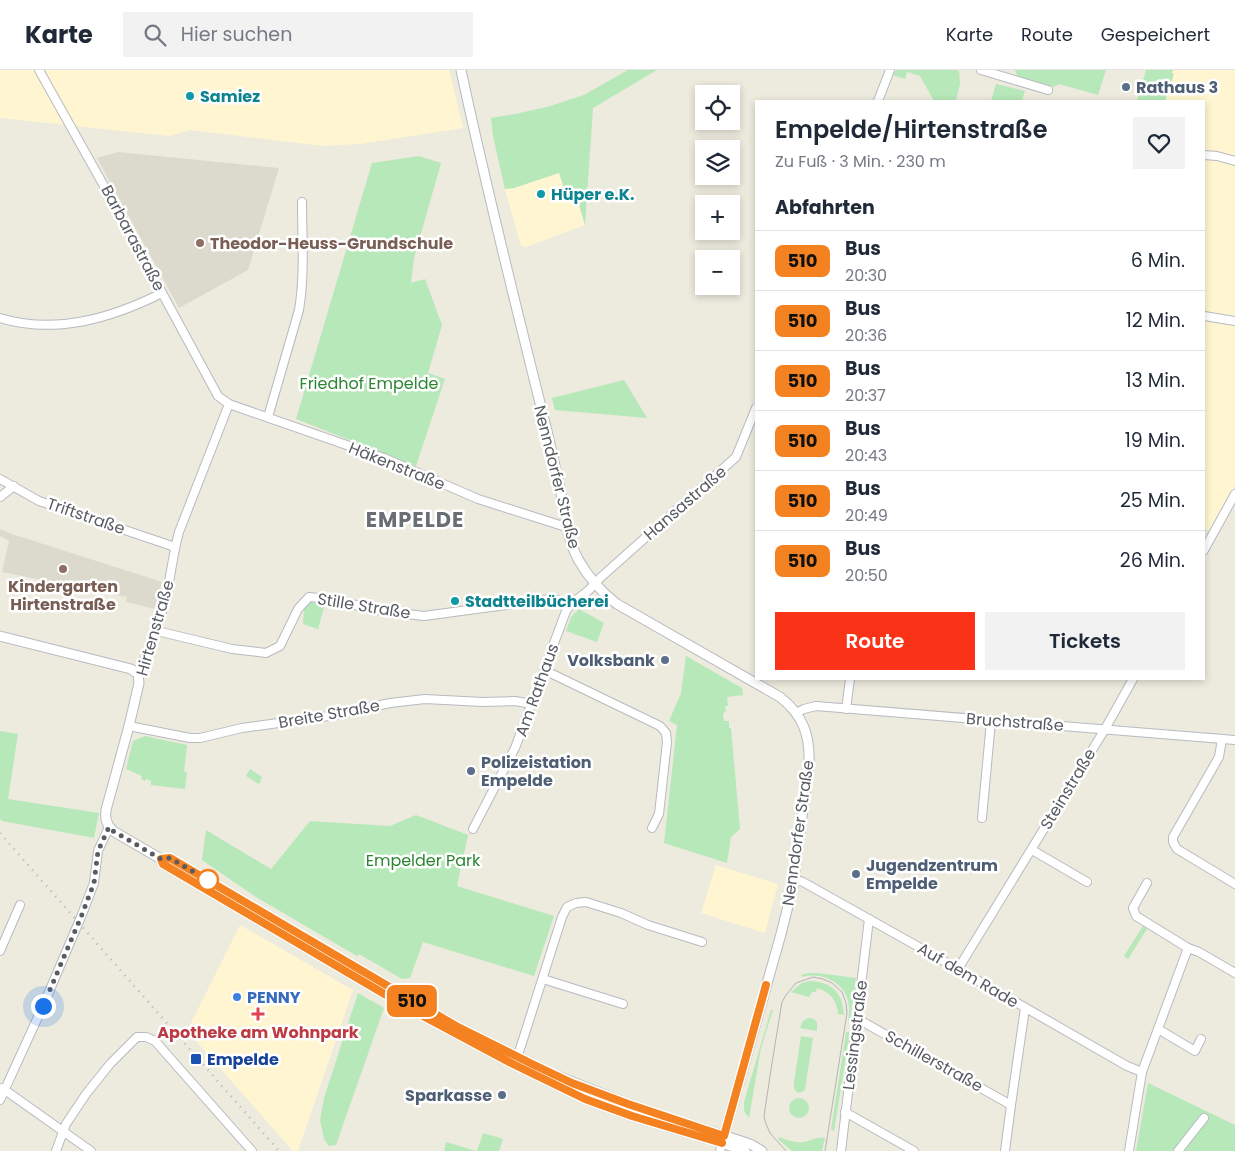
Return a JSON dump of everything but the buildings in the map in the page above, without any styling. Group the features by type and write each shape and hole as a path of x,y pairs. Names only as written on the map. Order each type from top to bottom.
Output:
{"street":[{"name":"Barbarastraße","path":"39,70 218,396 229,404"},
{"name":"Nenndorfer Straße","path":"461,70 476,141 549,439 566,527 577,558 594,584 617,604 780,697 789,704 804,725 808,738 810,750 809,763 794,879 781,934 722,1143"},
{"path":"878,100 890,70"},
{"path":"981,70 1008,74 1048,90"},
{"path":"1205,155 1235,161"},
{"path":"268,417 300,310 302,294 302,202"},
{"path":"0,318 38,325 67,325 113,314 162,293"},
{"path":"1205,316 1235,321"},
{"name":"Häkenstraße","path":"229,404 384,458 478,500 566,527"},
{"name":"Hirtenstraße","path":"109,827 105,818 106,810 129,726 139,683 138,674 157,631 167,596 179,532 229,404"},
{"name":"Hansastraße","path":"594,584 736,457 755,410"},
{"name":"Triftstraße","path":"0,479 39,500 175,547"},
{"path":"0,497 14,486"},
{"path":"1207,537 1235,494"},
{"name":"Am Rathaus","path":"473,829 515,748 566,611 572,603 594,584"},
{"name":"Stille Straße","path":"157,631 232,649 266,654 280,646 298,609 308,597 329,599 382,611 424,616 550,599 572,603"},
{"path":"0,636 131,669 138,674"},
{"path":"544,670 660,726 666,733 667,742 659,814 652,828"},
{"path":"846,709 850,680"},
{"name":"Steinstraße","path":"958,969 1032,850 1132,680"},
{"name":"Breite Straße","path":"129,726 190,738 200,738 242,728 328,717 390,703 424,698 483,702 515,701 532,704"},
{"name":"Bruchstraße","path":"796,713 804,708 816,706 1235,740"},
{"path":"982,818 990,721"},
{"path":"1222,739 1219,757 1173,836 1173,842 1177,849 1235,884"},
{"path":"0,1100 2,1088 43,1006 81,917 94,883 98,851 109,827 161,859 163,864 400,1004 514,1060 585,1099 632,1116 745,1151"},
{"path":"1032,850 1087,882"},
{"name":"Auf dem Rade","path":"794,879 803,882 869,919 1127,1066 1142,1072"},
{"path":"1147,883 1133,908 1136,916 1188,948 1200,952 1235,973"},
{"path":"514,1060 520,1049 562,917 568,907 576,902 586,902 621,913 648,925 702,942"},
{"path":"0,951 20,905"},
{"name":"Lessingstraße","path":"841,1151 869,919"},
{"path":"1129,1151 1142,1072 1188,948"},
{"path":"543,979 623,1004"},
{"path":"1005,1151 1025,1008"},
{"name":"Schillerstraße","path":"856,1018 1010,1105"},
{"path":"1158,1030 1195,1050 1201,1039"},
{"path":"56,1151 66,1124 77,1106 110,1064 137,1037 146,1037 155,1041 252,1151"},
{"path":"2,1088 91,1151"},
{"path":"845,1112 914,1151"},
{"path":"1178,1151 1204,1118"},
{"path":"722,1143 752,1145 762,1151"}],"shaded area":[{"path":"0,70 449,70 463,128 360,144 322,146 190,130 169,136 0,118"},
{"path":"1170,70 1235,70 1235,485 1209,531 1205,529 1205,100 1160,100"},
{"name":"Theodor-Heuss-Grundschule","path":"118,152 279,168 248,270 179,308 97,158"},
{"path":"559,172 568,199 577,197 585,225 526,247 521,246 505,189 514,188"},
{"name":"Kindergarten Hirtenstraße","path":"0,529 162,582 155,609 126,602 127,597 2,572 9,541 0,536"},
{"path":"716,865 778,884 765,933 701,913"},
{"path":"240,925 353,990 298,1151 293,1151 187,1031"}],"green space":[{"path":"628,70 657,70 593,108 585,225 577,198 568,200 559,173 514,188 505,189 493,136 491,118 547,107 584,95"},
{"path":"896,70 959,71 960,84 956,100 933,100 920,76 907,72 905,79 893,75"},
{"path":"1015,70 1106,70 1098,95 1059,84 1054,87 1017,76"},
{"path":"1146,70 1173,70 1172,73 1174,74 1165,100 1137,100"},
{"path":"996,84 1025,91 1022,100 991,100"},
{"name":"Friedhof Empelde","path":"419,156 441,163 414,258 411,283 425,279 442,325 428,373 445,379 416,466 296,419 372,163"},
{"path":"624,380 647,418 555,410 552,398"},
{"path":"311,602 325,604 318,629 303,624 304,609"},
{"path":"579,609 604,623 597,642 566,631 571,617"},
{"path":"686,656 742,688 743,695 727,697 728,706 725,706 726,712 723,713 724,721 729,721 729,728 731,728 740,829 731,837 727,863 664,843 677,725 669,721 681,693"},
{"path":"0,731 18,734 8,799 99,813 94,838 2,821 0,819"},
{"path":"145,736 187,745 184,772 187,772 185,789 151,785 151,781 146,779 145,781 141,779 142,776 126,769 133,741"},
{"path":"250,769 262,777 259,784 246,776"},
{"name":"Empelder Park","path":"416,815 468,835 457,886 554,916 534,976 423,942 410,978 402,979 359,954 357,956 256,897 202,860 206,830 271,869 310,821 390,826"},
{"path":"1143,926 1147,929 1128,959 1124,956"},
{"path":"808,973 856,978 850,1023 848,1022 849,1006 847,998 839,985 825,977 802,977 801,975"},
{"path":"810,981 825,984 839,995 844,1015 838,1014 834,1001 829,994 822,990 817,988 816,992 812,992 809,997 791,992 802,983"},
{"path":"358,993 384,1008 336,1145 329,1146 324,1139 320,1120 324,1098"},
{"path":"771,1010 773,1010 761,1048 749,1118 744,1111 744,1102"},
{"path":"812,1018 817,1022 817,1031 800,1028 803,1021"},
{"path":"846,1032 850,1032 834,1131 831,1130"},
{"path":"801,1036 813,1038 805,1089 798,1093 794,1089 794,1082"},
{"path":"1148,1083 1235,1125 1235,1151 1136,1151"},
{"path":"799,1098 806,1101 809,1108 806,1115 799,1118 792,1115 789,1108 792,1101"},
{"path":"483,1133 503,1139 499,1151 477,1151"},
{"path":"779,1137 801,1142 825,1138 822,1151 792,1151 778,1139"},
{"path":"446,1142 476,1151 444,1151"}],"tram line":[{"path":"786,1151 770,1133 764,1116 772,1063 782,1002 796,983 813,977 832,983 842,992 847,1013 825,1151"}],"railway":[{"path":"0,833 279,1151"}],"bus line":[{"name":"510","path":"722,1143 632,1116 585,1099 513,1064 400,1004 163,864 161,859 170,858 456,1026 548,1072 572,1083 672,1120 724,1136 766,985"}],"place":[{"name":"Rathaus 3","path":"1126,87"},
{"name":"Samiez","path":"190,96"},
{"name":"Hüper e.K.","path":"541,194"},
{"name":"Theodor-Heuss-Grundschule","path":"200,243"},
{"name":"Kindergarten Hirtenstraße","path":"63,569"},
{"name":"Stadtteilbücherei","path":"455,601"},
{"name":"Volksbank","path":"665,660"},
{"name":"Polizeistation Empelde","path":"471,771"},
{"name":"Jugendzentrum Empelde","path":"856,874"},
{"name":"PENNY","path":"237,997"},
{"name":"Apotheke am Wohnpark","path":"258,1014"},
{"name":"Empelde","path":"196,1059"},
{"name":"Sparkasse","path":"502,1095"}],"district":[{"name":"EMPELDE","path":"415,519"}],"route":[{"path":"43,1006 94,883 98,851 109,827 161,859 170,858 208,880"}]}
